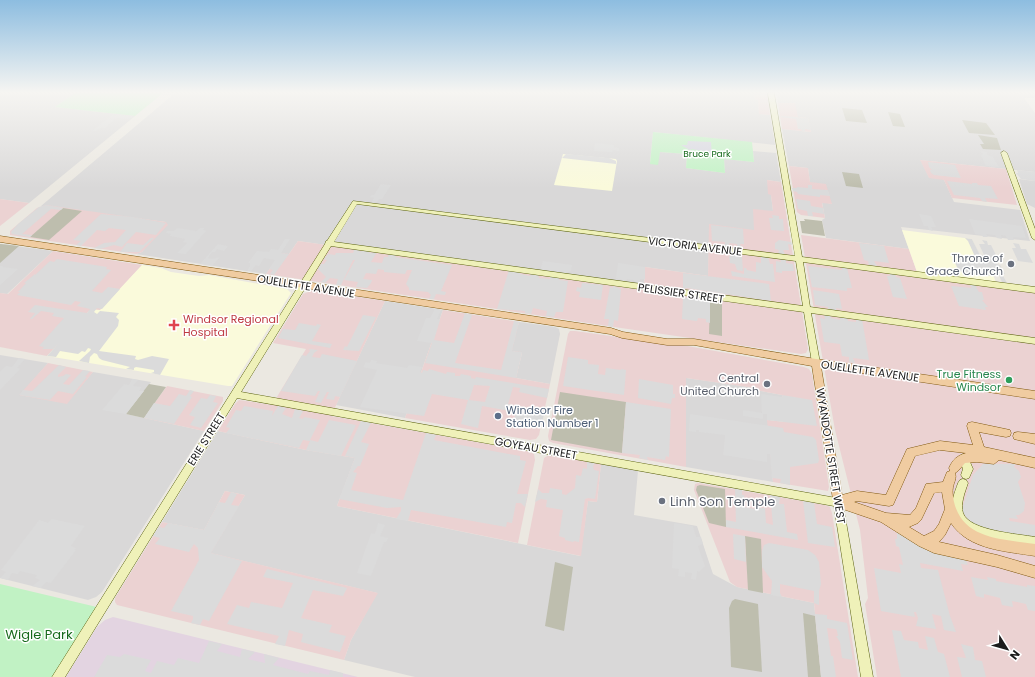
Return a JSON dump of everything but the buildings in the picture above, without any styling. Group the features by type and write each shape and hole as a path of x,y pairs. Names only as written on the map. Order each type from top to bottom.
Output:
{"main road":[{"name":"OUELLETTE AVENUE","path":"0,240 611,331 622,335 667,342 680,342 732,353 752,353 1035,395"},
{"name":"WYANDOTTE STREET WEST","path":"816,363 838,502"},
{"path":"980,451 972,426 1006,433"},
{"path":"1018,436 1035,439"},
{"path":"838,502 857,496 889,501 911,452 943,445 980,451 1014,460"},
{"path":"1035,463 1014,460 964,458 957,462 946,488 950,510 958,527 969,536 983,541 1035,550"},
{"path":"884,518 910,521 919,514 930,488 946,488"},
{"path":"838,502 884,518 923,542 941,549 997,561 1035,572"},
{"path":"923,542 935,539 939,534 950,510"}],"street":[{"name":"WYANDOTTE STREET WEST","path":"776,125 816,363"},
{"path":"1004,153 1035,238"},
{"name":"VICTORIA AVENUE","path":"355,202 1035,290"},
{"name":"ERIE STREET","path":"58,677 235,394 301,285 355,202"},
{"name":"PELISSIER STREET","path":"328,243 1035,341"},
{"name":"GOYEAU STREET","path":"235,394 838,502"},
{"path":"964,458 968,469 956,502 957,513 963,522 974,530 1035,542"},
{"name":"WYANDOTTE STREET WEST","path":"838,502 867,677"}],"shaded area":[{"path":"0,125 125,125 29,203 0,199"},
{"path":"100,125 109,125 105,128 102,127 96,131 92,131"},
{"path":"138,125 772,125 775,145 653,132 650,163 660,152 687,154 686,168 725,173 724,159 754,162 753,151 776,153 781,182 767,180 773,211 754,230 709,248 708,276 645,267 644,290 298,241 289,254 276,260 266,274 136,254 142,252 166,222 41,206"},
{"path":"781,125 809,125 811,132 782,129"},
{"path":"797,125 810,125 811,130 805,129 805,131 802,131 801,129 798,129"},
{"path":"809,125 1035,125 1035,172 920,160 944,180 954,202 1020,210 1030,241 901,227 909,249 826,238 822,220 825,218 822,202 832,204 810,182 808,168 789,166 782,129 811,132"},
{"path":"892,125 904,125 905,127 893,126"},
{"path":"964,125 987,125 995,135 969,133"},
{"path":"978,135 997,138 1001,150 983,149 980,144 984,144"},
{"path":"688,141 711,142 712,155 716,156 702,155 705,153 704,151 691,149 691,151 681,145 687,145"},
{"path":"595,143 614,145 614,147 619,148 619,151 594,151"},
{"path":"980,151 987,152 987,155 993,157 999,167 986,166 981,155 983,154"},
{"path":"563,154 616,159 617,161 612,191 554,185"},
{"path":"566,154 609,158 616,161 616,164 562,158"},
{"path":"920,160 1006,169 1017,205 952,198 944,180 929,178"},
{"path":"928,162 955,165 961,178 934,175 931,173 930,170 932,170 929,167"},
{"path":"789,166 808,168 810,182 826,184 832,204 822,203 825,218 801,215 797,212"},
{"path":"1017,170 1035,172 1035,181 1021,179 1016,173 1018,173"},
{"path":"842,172 859,174 863,188 846,186"},
{"path":"1019,179 1035,181 1035,208 1027,204"},
{"path":"767,180 781,182 808,349 806,353 801,354 621,328 266,274 281,253 289,254 298,241 644,290 645,267 708,276 709,224 754,230 753,209 773,211 771,195 768,194"},
{"path":"947,181 972,184 977,183 978,185 991,186 998,199 985,198 987,202 982,201 980,198 954,195"},
{"path":"381,184 391,185 382,199 379,199 377,202 372,202 374,198 370,197 374,195"},
{"path":"808,185 812,185 812,189 828,190 830,196 820,195 820,197 798,194 797,192 793,191 792,188 808,188"},
{"path":"0,199 29,203 0,226"},
{"path":"796,199 810,201 811,206 823,208 824,214 812,212 813,216 808,216 807,211 798,209"},
{"path":"46,205 166,222 168,225 142,252 136,254 10,235 10,231 37,208"},
{"path":"46,205 63,208 61,210 51,209 22,234 32,235 30,237 12,234 11,232 18,224 39,207"},
{"path":"63,208 82,211 49,240 30,237"},
{"path":"101,214 133,217 166,223 156,235 136,232 122,247 114,245 100,249 94,248 104,243 115,242 126,230 109,228 105,231 97,230 81,246 76,245 81,241 73,240"},
{"path":"919,214 931,216 936,227 931,227 933,231 929,230 928,226 924,226"},
{"path":"772,215 779,216 779,219 783,219 784,231 771,230 769,218 773,218"},
{"path":"804,219 822,221 825,236 802,233 800,221 805,221"},
{"path":"969,219 1022,226 1026,238 1013,237 1014,240 1008,240 1006,236 1001,235 1002,239 997,238 995,235 986,234 988,237 983,237 982,235 975,234"},
{"path":"711,225 743,229 744,244 740,244 742,249 737,249 737,244 729,243 730,248 724,247 725,242 712,241"},
{"path":"177,228 196,231 194,233 200,228 204,228 203,230 206,231 186,254 177,253 187,243 183,242 185,239 170,236 171,234 166,233 167,231 174,231"},
{"path":"902,230 972,239 981,258 986,259 996,282 917,272"},
{"path":"801,235 909,249 917,272 1035,287 1035,677 877,677 865,604 868,598 860,530 835,430"},
{"path":"151,238 154,238 139,252 120,252 127,243 143,245"},
{"path":"965,238 972,239 980,255 984,255 979,244 985,244 982,240 987,241 988,245 991,245 998,259 995,259 997,264 1000,265 1005,274 1002,274 1007,283 1002,282 998,273 988,272 990,276 964,274 963,272 959,271 955,263 958,260 958,255 969,257 971,261 977,261 968,241"},
{"path":"285,239 290,239 281,253 289,254 274,275 270,274 273,270 269,269 275,260 264,258 259,266 256,265 251,271 247,271 250,266 250,263 248,263 257,251 269,252 271,249 278,250"},
{"path":"779,240 791,242 792,245 788,244 789,250 783,250 785,255 778,254 779,250 775,249 775,243"},
{"path":"859,243 884,246 889,263 874,261 877,266 869,265 868,261 864,260"},
{"path":"1013,243 1019,244 1021,249 1026,249 1033,263 1018,261 1012,248 1016,248"},
{"path":"0,244 53,251 7,294 0,293"},
{"path":"1,244 19,246 0,263"},
{"path":"218,244 228,246 224,251 217,249 215,252 212,252 208,258 212,259 220,257 212,266 200,264"},
{"path":"352,248 359,249 361,252 362,250 370,251 369,253 377,252 371,262 382,263 384,257 388,257 389,253 397,255 395,257 452,265 441,291 446,292 445,295 436,294 434,299 429,299 431,295 428,292 409,290 406,284 412,270 407,270 405,274 384,272 384,270 378,269 376,274 366,273 363,279 372,280 367,288 356,287 358,282 344,280 355,260 353,260 341,285 336,285 338,279 330,278 325,283 321,282 326,277 318,269 321,264 324,264 327,260 324,259 328,254 335,255 336,253 353,253 354,251"},
{"path":"53,251 142,265 100,311 91,309 47,356 0,347 0,293 8,294"},
{"path":"733,251 738,252 738,257 742,257 743,271 737,270 735,264 730,263 729,256 734,256"},
{"path":"761,256 768,257 770,264 773,264 775,282 732,276 731,271 744,274 744,268 756,272 756,262 761,263"},
{"path":"57,259 107,267 106,269 111,270 92,291 102,293 108,287 120,289 102,309 97,308 94,312 97,314 100,311 119,313 116,317 119,320 118,326 99,351 136,356 135,359 138,360 152,356 169,359 160,375 151,373 154,372 154,370 136,367 134,370 126,369 130,367 102,360 97,354 94,353 90,357 89,363 79,361 90,351 91,349 88,348 85,352 82,351 78,354 60,351 56,357 47,356 59,343 53,349 42,349 44,347 39,346 64,318 52,316 54,313 41,311 30,319 35,313 28,312 35,305 87,313 90,309 77,306 81,302 75,301 71,305 17,295 26,283 24,283 50,261 54,262"},
{"path":"780,259 786,260 786,263 793,264 794,271 782,271 782,273 776,272 776,261 781,262"},
{"path":"543,261 572,265 571,271 566,273 540,271"},
{"path":"618,263 645,267 645,279 640,279 640,283 635,282 634,280 627,279 626,281 616,278"},
{"name":"Windsor Regional Hospital","path":"142,265 161,268 171,272 199,276 209,275 287,289 291,293 232,386 47,356 91,309 100,310"},
{"path":"0,266 18,269 0,285"},
{"path":"808,266 842,270 842,267 847,268 852,288 847,288 847,291 812,287"},
{"path":"509,270 530,276 531,273 538,274 539,278 550,279 550,276 559,277 559,280 568,281 563,312 556,312 554,317 546,316 547,311 533,308 531,314 525,313 525,311 497,309"},
{"path":"683,273 769,284 771,301 687,288 683,289"},
{"path":"889,273 895,274 896,277 900,278 907,299 893,297 887,276 890,276"},
{"path":"582,283 603,285 601,300 579,297 580,292 576,291 577,287 581,288"},
{"path":"969,284 977,285 976,287 979,292 982,292 984,300 982,300 988,307 985,307 986,310 959,306 951,286 972,288"},
{"path":"613,286 621,289 618,321 614,320 613,327 608,326 609,319 604,319 610,287 613,288"},
{"path":"313,290 385,301 331,416 527,451 534,454 535,460 518,543 337,506 355,458 306,450 218,431 239,400 272,405 306,349 273,343 303,294"},
{"path":"813,290 839,294 842,309 836,308 837,312 828,310 828,307 815,305"},
{"path":"688,296 700,300 701,298 704,298 704,300 710,301 710,323 706,322 706,319 698,318 696,321 682,319 683,297 688,298"},
{"path":"385,301 443,310 405,418 336,405"},
{"path":"710,301 722,303 722,336 709,334"},
{"path":"435,309 441,310 437,319 440,320 434,340 454,343 465,313 472,315 455,363 501,370 514,321 519,322 512,351 522,352 516,378 425,363 432,343 417,341 426,318 430,318"},
{"path":"443,310 519,322 512,351 522,352 516,378 550,384 539,435 536,439 530,440 405,418"},
{"path":"824,314 830,315 831,318 840,320 840,316 847,317 848,321 856,322 856,319 862,319 869,360 853,358 855,363 849,362 849,357 842,356 840,344 824,342 820,318 825,319"},
{"path":"363,315 376,317 359,351 343,350 345,346 347,347"},
{"path":"519,322 555,327 559,329 560,334 550,384 516,378 522,353 511,351"},
{"path":"299,323 316,326 317,324 321,325 312,341 332,344 330,348 278,338 283,329 295,330"},
{"path":"570,331 654,342 665,342 809,369 812,374 829,487 828,491 773,482 767,420 786,422 783,398 782,395 756,390 755,388 686,378 686,467 553,443 549,441 548,436 568,334"},
{"path":"309,349 318,350 312,357 320,358 322,354 357,361 340,397 335,396 334,400 326,399 329,392 327,392 321,403 315,402 320,391 318,391 315,396 281,391 302,355 306,356 310,351"},
{"path":"0,355 48,363 20,395 66,403 93,372 151,382 126,414 204,431 102,592 96,597 88,600 0,578"},
{"path":"568,357 588,360 588,364 599,365 598,374 605,375 606,368 626,370 624,395 563,386"},
{"path":"19,358 25,359 17,368 20,369 0,390 0,372 6,366 12,367"},
{"path":"371,360 377,361 376,363 407,368 409,365 422,367 420,372 422,373 423,370 428,371 429,369 446,374 447,372 455,373 455,376 460,376 461,374 471,376 471,378 475,379 476,377 549,389 547,398 519,392 520,388 513,387 508,404 545,411 541,426 539,424 514,420 516,412 482,406 478,428 461,424 468,400 432,394 424,416 360,407 377,370 363,367 366,362 370,363","holes":["474,385 490,386 485,402 469,400"]},
{"path":"48,363 93,372 67,404 19,395"},
{"path":"59,365 66,367 58,375 58,377 66,374 71,375 63,384 69,385 83,370 90,371 73,394 58,391 50,400 19,395 23,390 32,391"},
{"path":"686,378 756,388 761,391 782,395 783,398 768,425 773,482 686,467"},
{"path":"132,379 138,380 133,386 141,387 139,391 144,391 126,414 102,410 124,384 129,385"},
{"path":"639,379 673,385 673,394 675,394 675,398 672,398 671,404 638,398"},
{"path":"149,384 166,387 144,418 126,414"},
{"path":"167,386 223,397 223,401 204,431 144,418"},
{"path":"190,390 194,391 190,396 192,397 174,424 144,418 154,403 170,406 179,394 186,396"},
{"path":"560,392 626,402 622,453 551,440"},
{"path":"761,394 783,397 782,395 812,400 817,426 767,420 767,414 763,414 763,419 743,416 743,410 762,413"},
{"path":"210,395 216,396 213,402 218,403 201,428 190,425 195,417 189,415 201,398 207,399"},
{"path":"626,402 671,409 669,457 666,456 665,460 647,457 648,460 639,458 640,455 622,453"},
{"path":"244,406 273,411 272,416 278,406 286,408 282,414 292,418 295,409 303,411 299,418 303,419 304,417 320,420 310,440 318,442 329,420 356,425 341,456 306,450 310,441 303,440 299,448 226,433 230,428 226,427 236,410 241,411"},
{"path":"690,414 783,428 784,432 813,437 816,440 819,460 818,463 790,467 790,485 780,483 781,479 772,478 770,454 767,454 767,462 723,455 725,435 699,432 699,430 696,430 696,432 689,431"},
{"path":"361,421 371,423 361,442 369,444 360,466 358,466 353,472 357,473 351,490 403,500 426,433 436,435 434,440 520,456 520,460 526,461 517,494 528,494 525,507 521,503 516,503 512,523 507,522 506,527 411,510 408,521 396,519 401,511 401,507 387,508 339,499 355,458 345,456"},
{"path":"218,431 306,450 355,458 337,506 580,556 588,501 597,502 601,464 638,471 634,515 697,526 713,574 737,587 814,603 821,677 415,677 344,660 351,640 377,593 210,553 245,495 225,491 204,530 162,522"},
{"path":"549,455 601,464 597,502 588,501 581,556 527,545 544,458"},
{"path":"587,462 595,463 593,466 594,470 599,471 595,499 585,499 579,542 573,542 565,540 565,538 559,536 563,510 546,507 547,500 541,499 535,502 538,489 542,493 549,493 550,488 562,490 562,494 566,495 575,488 576,475 581,476 583,468 587,469"},
{"path":"983,464 1015,464 1014,467 1019,471 1021,477 1018,482 1025,503 1024,511 1019,515 1016,515 1018,519 1009,518 1010,521 1035,525 1035,540 983,530 969,521 963,513 962,509 973,475"},
{"path":"698,483 830,507 858,677 821,677 814,603 737,587 730,582 694,490 695,484"},
{"path":"700,485 725,489 726,527 709,523 696,490 697,486"},
{"path":"735,489 742,490 745,507 755,509 755,507 765,508 766,523 773,525 770,495 780,497 779,504 784,504 787,532 797,534 798,540 726,527 726,520 736,522"},
{"path":"225,491 245,495 211,553 378,593 351,640 344,660 117,605 115,598 162,522 204,530"},
{"path":"231,492 237,494 231,505 239,506 211,553 242,561 209,621 203,619 200,625 191,623 193,616 171,611 199,560 198,548 194,544 189,552 155,544 160,538 153,536 159,527 164,528 168,523 204,530 219,502 225,503"},
{"path":"803,501 814,503 817,524 832,527 835,547 808,543"},
{"path":"52,519 85,526 71,546 76,548 74,550 76,550 51,583 46,582 41,588 32,586 40,580 35,578 37,575 20,571 18,574 12,573 8,580 0,578 6,572 1,570 39,520 48,523"},
{"path":"378,523 385,525 380,536 388,538 386,542 384,542 371,576 357,573 371,533 375,534"},
{"path":"674,523 693,526 696,537 701,537 703,544 698,546 705,566 699,572 697,571 696,580 691,579 692,573 685,572 685,577 678,576 679,569 672,568"},
{"path":"897,531 965,558 968,565 961,564 963,571 920,563 921,568 938,570 950,616 956,632 944,630 941,616 932,614 936,629 916,626 918,618 916,612 914,612 915,617 881,611 874,568 901,573 899,564 903,565 899,547 896,546 895,539 897,539"},
{"path":"733,534 745,536 746,562 734,559"},
{"path":"745,536 761,539 763,593 748,590"},
{"path":"769,543 808,550 815,555 819,562 821,584 819,591 819,605 814,603 814,591 780,584 780,593 782,597 771,595 772,581 762,567 762,551 764,545"},
{"path":"555,562 573,567 564,631 545,626"},
{"path":"267,569 347,588 343,596 313,590 301,618 332,625 329,632 346,636 340,652 301,642 303,634 289,630 285,646 275,644 279,636 227,624 237,605 249,608 251,602 282,608 293,583 263,577"},
{"path":"971,577 988,580 987,577 996,579 996,581 1027,587 1027,585 1035,586 1035,611 1028,610 1026,604 1012,601 1013,607 1002,605 1000,598 984,594 984,598 976,596"},
{"path":"735,599 758,604 762,672 731,667 729,608 732,601"},
{"path":"803,613 815,616 821,677 808,677"},
{"path":"815,614 827,615 827,619 847,623 853,660 842,658 840,642 836,636 838,636 836,629 827,628 836,677 821,677"},
{"path":"113,617 358,677 66,677 97,627 105,620"},
{"path":"892,630 901,631 904,640 918,642 919,648 928,650 925,636 934,638 938,652 944,654 950,677 901,677"},
{"path":"209,641 222,644 217,651 240,657 242,649 255,652 248,659 265,663 264,654 279,658 273,665 308,674 310,671 329,675 330,670 343,673 343,677 94,677 107,655 120,657 124,654 151,660 145,671 151,673 157,661 174,665 178,658 199,663"},
{"path":"961,644 973,647 975,660 982,661 986,677 962,677 957,657 966,658"}],"green space":[{"name":"Bruce Park","path":"653,132 752,142 754,162 724,159 725,173 686,168 687,154 660,152 658,165 650,164"},
{"name":"Wigle Park","path":"0,584 101,608 58,677 0,677"}],"place":[{"name":"Throne of Grace Church","path":"1011,264"},
{"name":"Windsor Regional Hospital","path":"174,325"},
{"name":"True Fitness Windsor","path":"1009,380"},
{"name":"Central United Church","path":"767,384"},
{"name":"Windsor Fire Station Number 1","path":"498,416"},
{"name":"Linh Son Temple","path":"662,501"}]}
